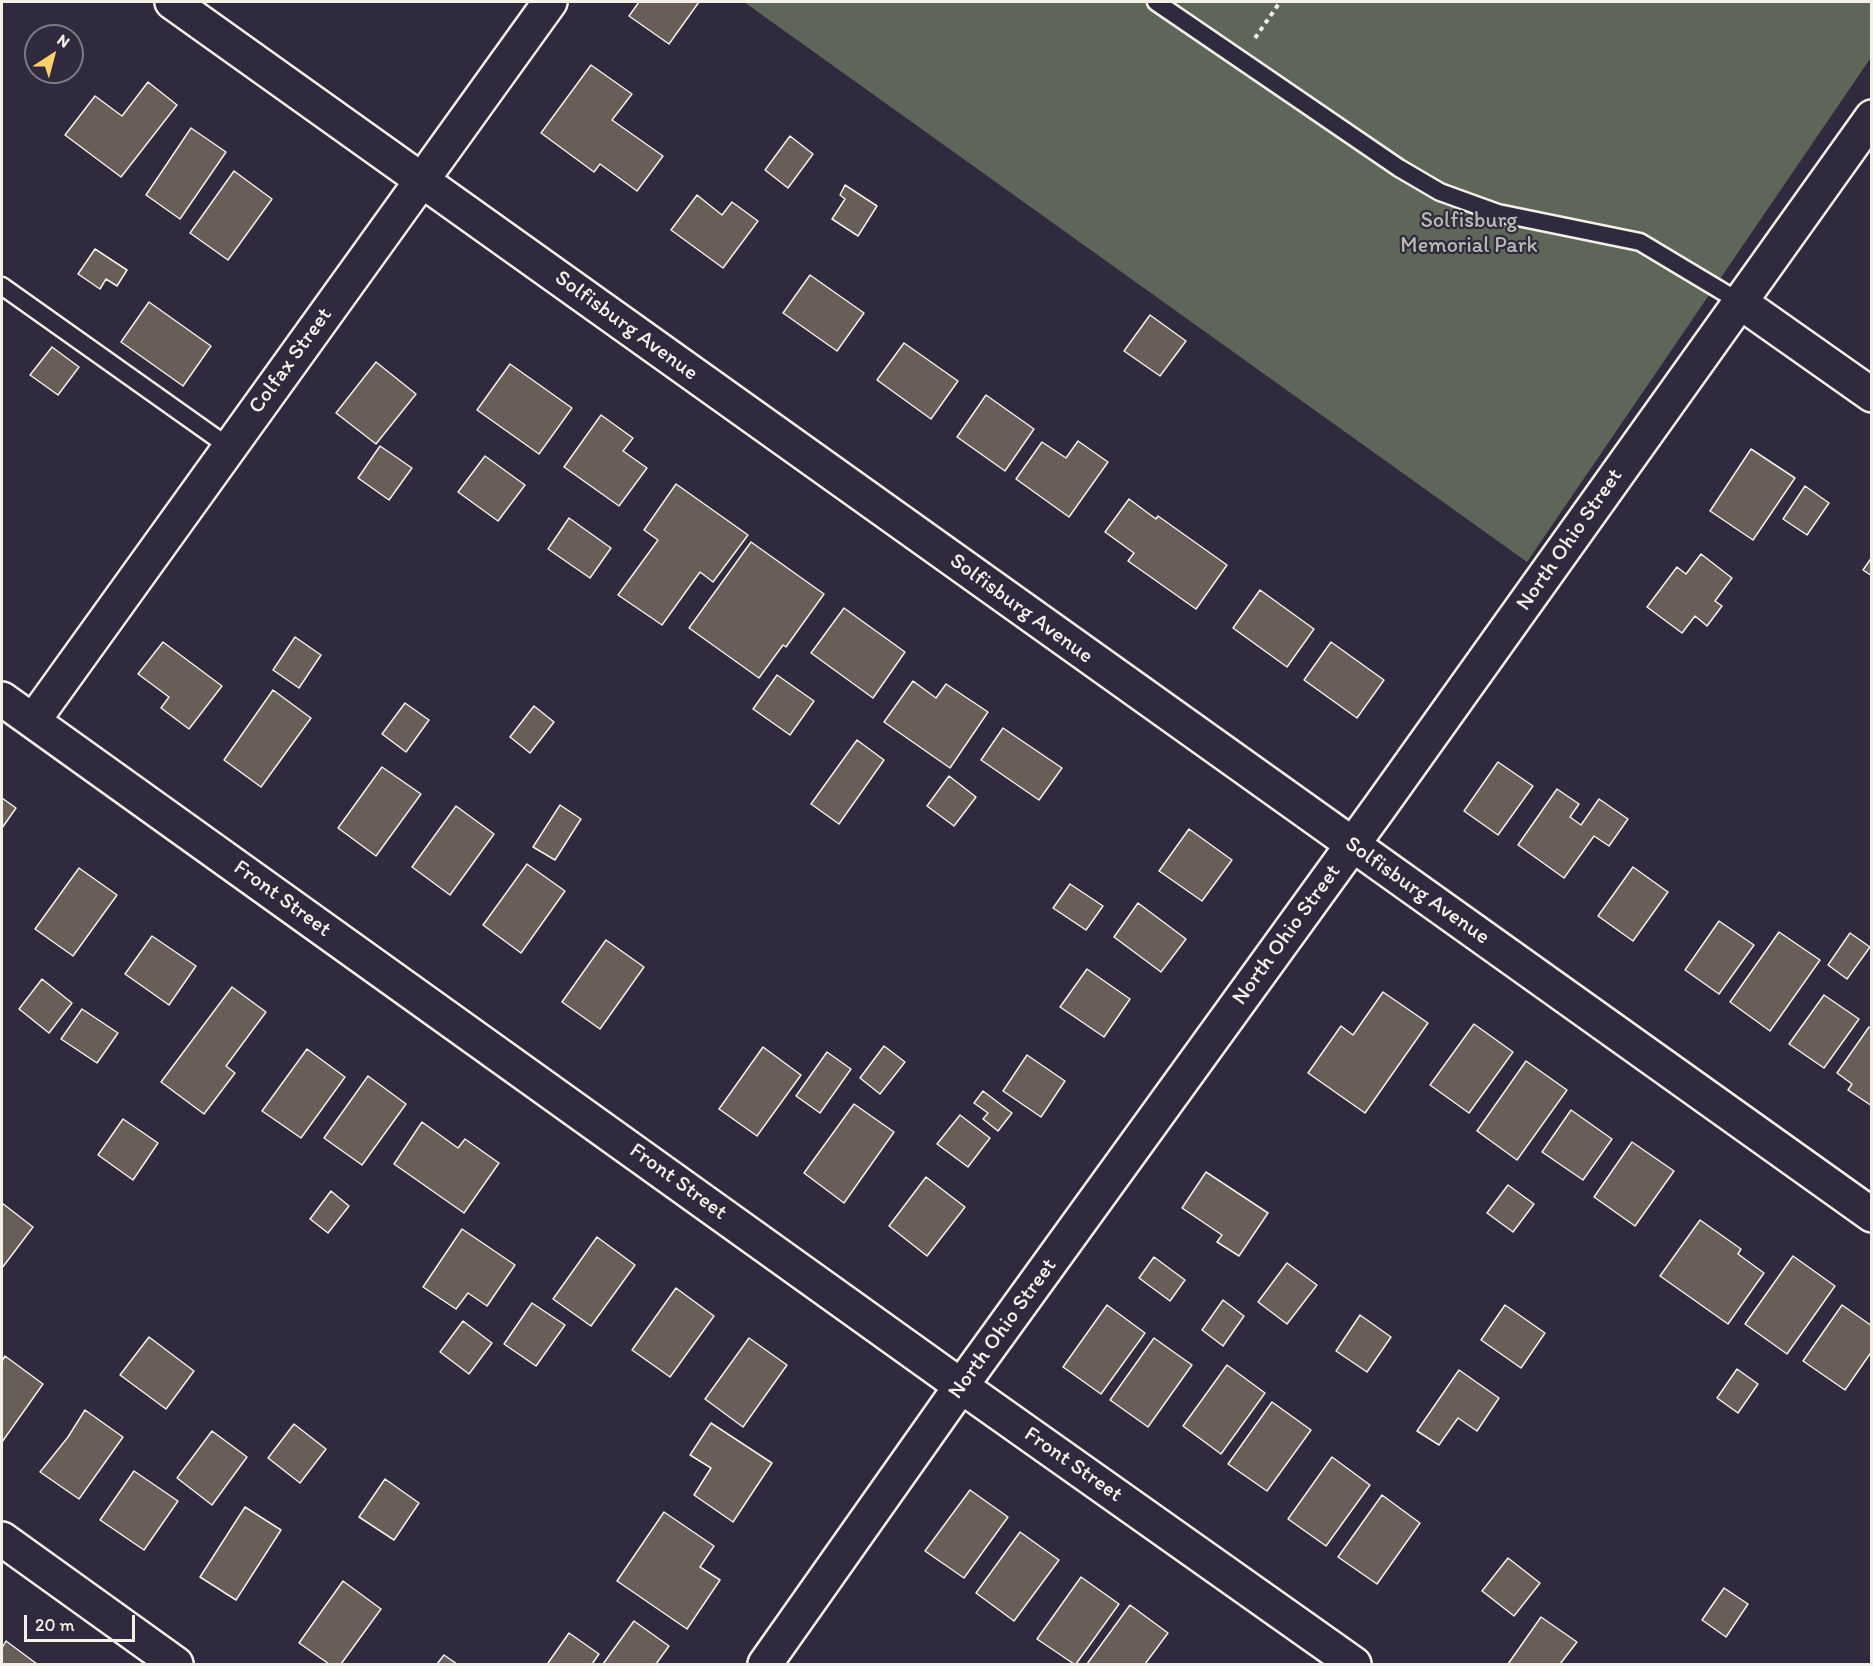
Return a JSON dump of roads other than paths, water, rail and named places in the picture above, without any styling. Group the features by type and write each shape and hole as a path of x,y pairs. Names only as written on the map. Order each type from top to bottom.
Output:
{"street":[{"name":"Solfisburg Avenue","path":"172,2 1872,1215"},
{"name":"Colfax Street","path":"33,721 550,2"},
{"name":"North Ohio Street","path":"765,1665 961,1386 1352,845 1872,117"},
{"path":"1740,302 1872,395"},
{"name":"Front Street","path":"2,699 1354,1665"},
{"path":"2,1539 176,1665"}],"lane":[{"path":"1156,2 1399,168 1440,192 1498,213 1640,242 1740,302"},
{"path":"2,286 229,447"}],"park label":[{"name":"Solfisburg Memorial Park","path":"1469,234"}]}
